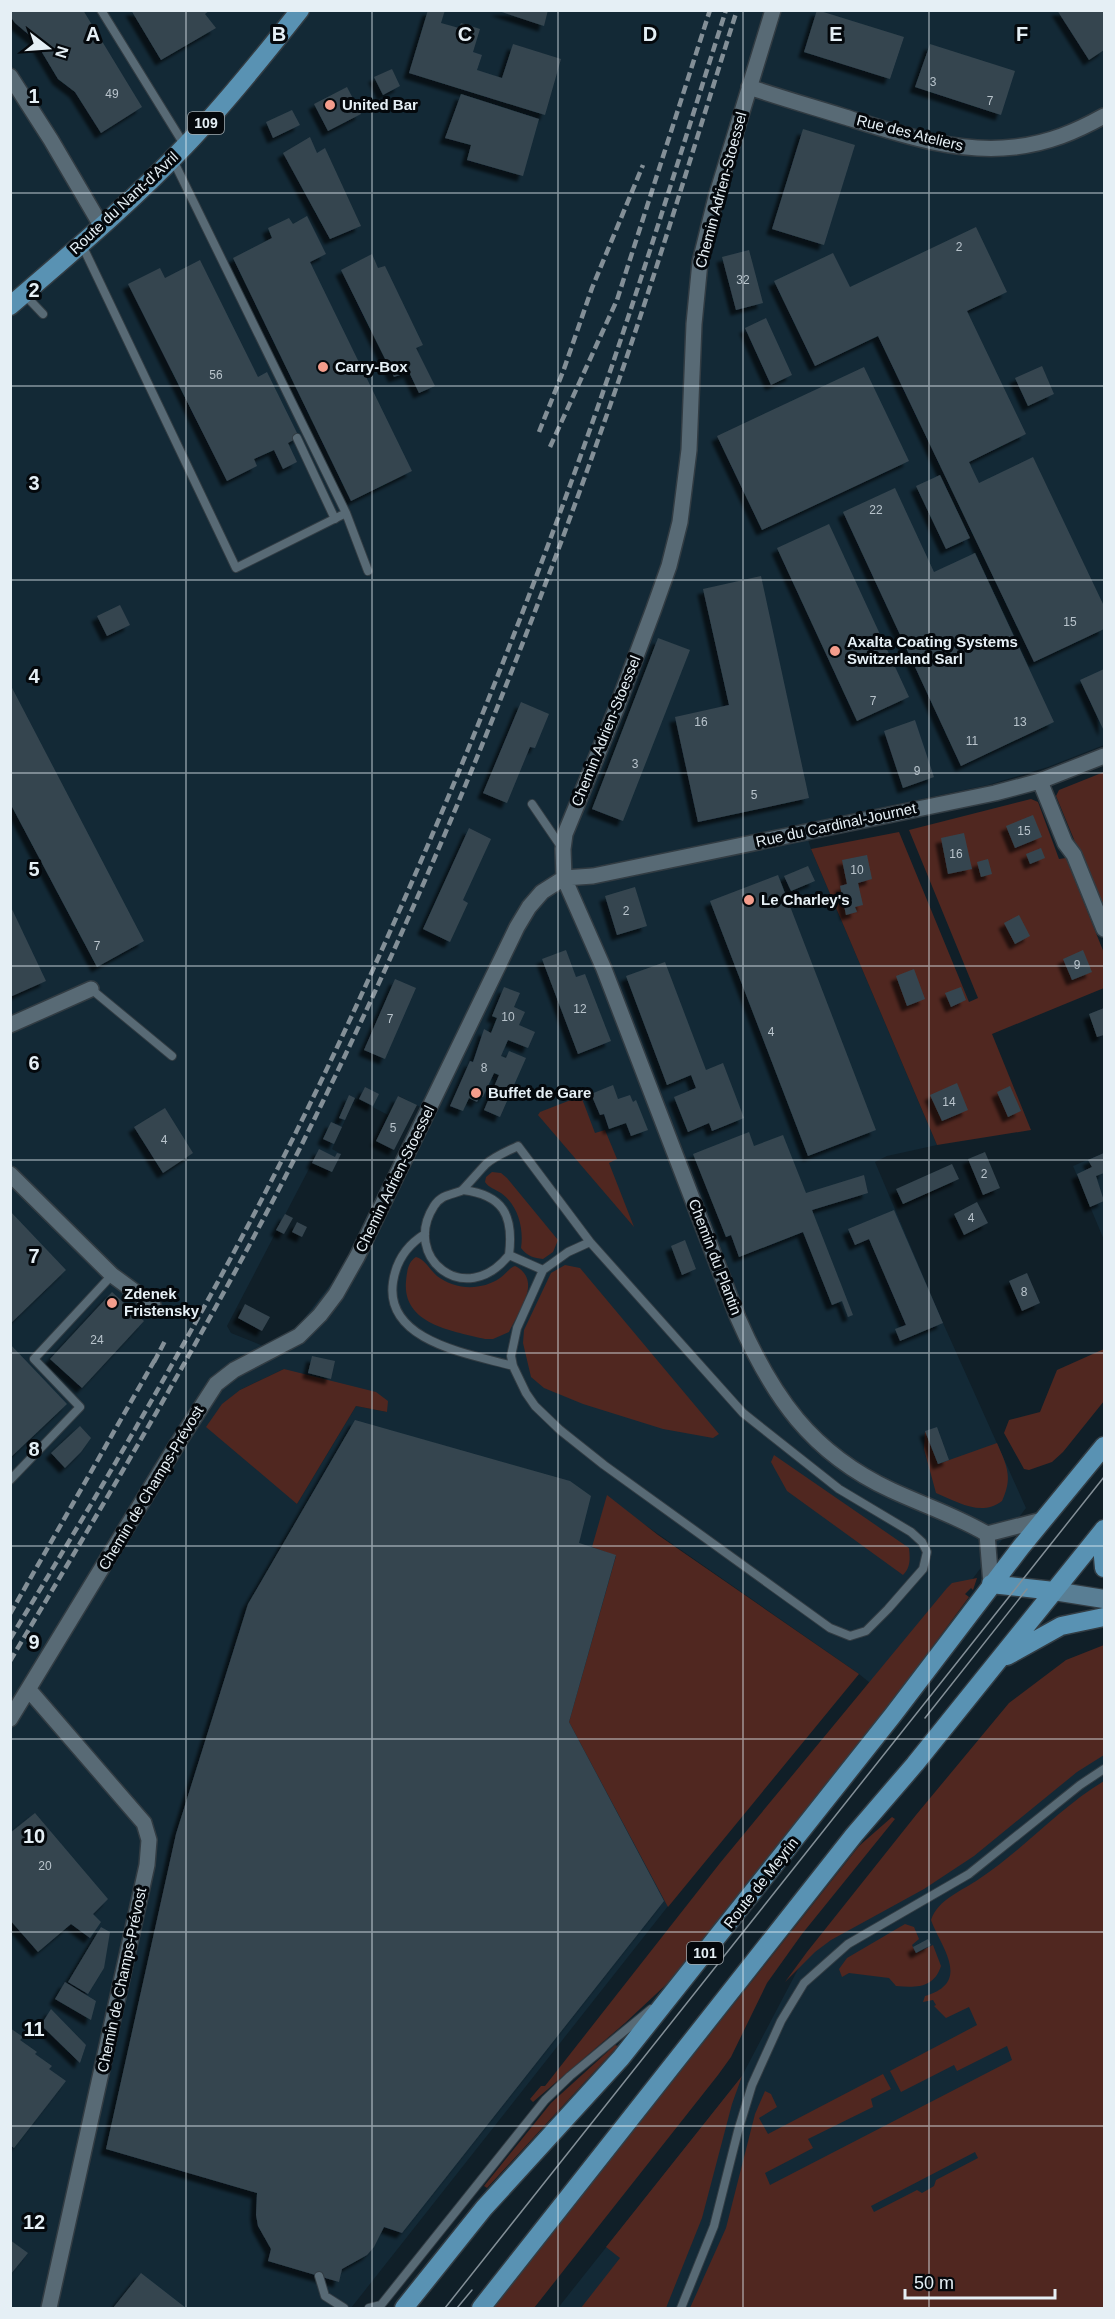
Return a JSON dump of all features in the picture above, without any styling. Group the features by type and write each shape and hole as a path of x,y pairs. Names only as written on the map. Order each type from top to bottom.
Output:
{"main road":[{"name":"Route du Nant-d'Avril","path":"17,300 102,227 179,152 259,62 300,10"},
{"name":"Route de Meyrin","path":"404,2308 484,2208 621,2058 678,1988 893,1715 991,1584 1104,1446"},
{"path":"481,2308 847,1844 915,1764 1104,1529"},
{"path":"1104,1546 1102,1557 1104,1568"},
{"path":"991,1584 1104,1599"},
{"path":"997,1662 1061,1626 1076,1621 1104,1617"}],"street":[{"name":"Chemin Adrien-Stoessel","path":"250,1361 299,1336 320,1315 336,1294 357,1257 518,927 537,897 564,878 565,834 617,707 661,588 680,522 689,450 694,324 700,262 716,197 773,10"},
{"path":"10,76 102,227"},
{"name":"Rue des Ateliers","path":"749,87 872,126 931,142 966,148 1036,144 1068,135 1104,116"},
{"name":"Rue du Cardinal-Journet","path":"564,878 593,876 995,793 1040,781 1104,756"},
{"path":"1040,781 1065,843 1074,855 1104,929"},
{"name":"Chemin du Plantin","path":"564,878 604,969 738,1318 756,1360 770,1384 804,1428 828,1451 862,1475 969,1523 987,1534"},
{"path":"10,1025 91,989"},
{"path":"10,1174 112,1275 153,1305"},
{"name":"Chemin de Champs-Prévost","path":"10,1719 209,1394 224,1376 250,1361"},
{"path":"991,1584 987,1534 1042,1520"},
{"name":"Chemin de Champs-Prévost","path":"29,1690 144,1823 149,1840 147,1865 48,2308"}],"lane":[{"path":"101,10 179,152 346,513 368,571"},
{"path":"82,245 236,568 346,513"},
{"path":"17,300 43,314"},
{"path":"297,438 334,519"},
{"path":"532,804 563,849"},
{"path":"91,989 172,1056"},
{"path":"463,1190 488,1162 518,1146 590,1242 743,1413 839,1489 911,1532 922,1542 927,1552 923,1569 867,1630 850,1636 830,1628 604,1465 560,1430 535,1406 513,1366 511,1356 517,1328 543,1270 567,1252 590,1242"},
{"path":"463,1190 478,1192 499,1203 505,1212 509,1226 509,1255 499,1267 483,1277 469,1279 453,1276 442,1270 426,1247 424,1234 427,1220 435,1205 444,1196 463,1190"},
{"path":"424,1234 406,1249 394,1276 391,1294 396,1313 409,1327 438,1345 513,1366"},
{"path":"509,1255 543,1270"},
{"path":"10,1480 80,1407 34,1359 112,1275"},
{"path":"681,2308 714,2226 752,2085 781,2021 804,1983 848,1944 969,1874 1104,1768"},
{"path":"369,2308 381,2305 544,2100 678,1988"},
{"path":"319,2276 325,2296 344,2308"}],"shaded area":[{"path":"11,11 1104,11 1104,745 1048,767 988,785 803,824 811,849 937,1145 887,1156 875,1162 943,1323 1026,1508 885,1695 859,1674 635,1518 676,1896 351,2308 11,2308","holes":["399,1096 420,1107 340,1272 278,1352 231,1333 227,1326 312,1163 332,1172 341,1154 332,1149 355,1098 388,1115","284,1369 387,1412 356,1406 297,1504 240,1390"]},
{"path":"1104,772 1104,912 1056,796 1059,790"},
{"path":"1031,799 1038,802 1059,859 1066,858 1104,953 1104,988 992,1034 1031,1130 937,1145 811,849 899,832 969,1002 978,998 909,830"},
{"path":"581,1096 595,1133 605,1130 617,1159 609,1163 634,1227 538,1115 540,1112"},
{"path":"1104,1153 1104,1240 1073,1166"},
{"path":"492,1172 501,1173 507,1178 558,1240 553,1252 543,1259 531,1256 521,1248 522,1233 516,1210 507,1198 485,1182 486,1177"},
{"path":"416,1257 425,1262 444,1281 460,1286 485,1285 500,1278 515,1266 523,1272 528,1287 526,1296 509,1332 493,1339 485,1339 445,1329 421,1317 412,1308 407,1296 407,1270 411,1261"},
{"path":"565,1265 580,1268 719,1434 713,1438 663,1429 583,1404 544,1388 531,1377 523,1343 524,1330 551,1273"},
{"path":"1104,1349 1104,1401 1063,1452 1052,1462 1029,1470 1024,1469 1004,1433 1009,1420 1040,1412 1057,1370"},
{"path":"284,1369 376,1392 388,1401 387,1412 356,1406 297,1504 206,1427 222,1404 240,1390"},
{"path":"925,1431 938,1464 997,1443 1004,1458 1008,1478 1002,1501 994,1506 978,1508 961,1504 936,1493 924,1449"},
{"path":"774,1455 909,1548 910,1559 906,1572 903,1575 787,1491 771,1462"},
{"path":"607,1495 658,1535 859,1674 668,1907 569,1722 616,1556 592,1547"},
{"path":"977,1578 973,1590 971,1588 965,1594 969,1597 893,1700 671,1980 533,2102 530,2099 541,2086 545,2086 720,1863 947,1588 952,1583"},
{"path":"1104,1645 1104,1755 1077,1772 974,1856 924,1889 831,1940 815,1952 785,1982 916,1815 1009,1703 1066,1660"},
{"path":"1104,1654 1104,2308 558,2308 742,2076 807,1952"},
{"path":"1104,1781 1104,2308 690,2308 726,2228 755,2114 765,2091 771,2094 777,2107 759,2118 768,2134 883,2074 891,2089 871,2099 873,2107 808,2139 813,2148 765,2173 770,2185 1012,2060 1007,2046 957,2071 954,2065 901,2092 890,2071 977,2025 969,2007 946,2018 934,2006 936,2005 933,2000 923,2002 925,1996 939,1990 947,1982 950,1973 946,1952 931,1920 934,1913 951,1896 995,1868","holes":["975,2152 978,2158 936,2180 934,2186 922,2193 917,2190 874,2212 871,2206"]},
{"path":"892,1817 895,1819 802,1934 767,1983 731,2057 718,2075 534,2308 493,2308 859,1846"},
{"path":"905,1924 914,1927 919,1939 912,1945 916,1953 933,1945 941,1966 934,1979 923,1985 910,1987 896,1986 889,1978 849,1973 842,1977 839,1969 847,1958"},
{"path":"615,2045 618,2046 487,2188 484,2186 551,2103"},
{"path":"742,2076 732,2104 702,2218 666,2308 581,2308 620,2258 606,2247"}],"building":[{"path":"10,10 83,10 142,107 101,133 75,92 58,79 34,39 15,23 10,16"},
{"path":"131,10 210,10 205,14 216,28 161,60"},
{"path":"428,10 445,10 441,23 459,28 461,23 480,29 473,52 482,55 477,70 502,78 513,44 561,59 545,115 409,73"},
{"path":"496,10 548,10 544,26"},
{"path":"817,10 904,37 890,79 804,52"},
{"path":"1057,10 1104,10 1104,50 1089,60"},
{"path":"930,44 1015,71 1001,115 915,87"},
{"path":"392,69 400,86 383,95 374,77"},
{"path":"347,87 361,114 328,131 314,104"},
{"path":"461,94 539,119 523,176 467,160 471,145 445,138"},
{"path":"292,110 300,125 273,138 266,122"},
{"path":"803,129 855,145 824,245 772,229"},
{"path":"310,137 317,153 325,148 361,226 330,239 283,153"},
{"name":"Carry-Box","path":"307,216 326,254 310,262 412,471 351,501 233,258 272,238 268,228 289,218 293,224"},
{"path":"976,227 1007,292 967,311 1026,434 969,462 979,483 1033,457 1104,606 1104,629 1034,662 878,336 815,366 774,281 833,253 850,287"},
{"path":"749,250 763,303 736,310 722,257"},
{"path":"372,254 378,268 385,266 423,345 416,348 435,386 419,393 409,372 394,377 341,270"},
{"path":"200,260 258,377 267,372 299,437 288,443 297,462 283,469 274,450 254,459 257,466 227,481 128,284 160,268 165,278"},
{"path":"766,318 792,375 771,385 745,328"},
{"path":"1042,366 1054,394 1028,406 1015,378"},
{"path":"864,367 909,461 762,530 717,436"},
{"path":"940,475 970,538 946,549 916,486"},
{"path":"895,488 934,572 975,553 1054,722 961,766 843,512"},
{"path":"829,524 909,697 857,721 777,548"},
{"path":"761,576 809,798 698,822 675,717 729,705 703,589"},
{"path":"120,605 130,625 107,636 97,616"},
{"path":"658,638 690,650 623,821 592,809"},
{"path":"1104,669 1104,731 1080,680"},
{"path":"10,684 144,941 97,967 10,803"},
{"path":"521,702 549,714 535,748 530,747 507,803 483,793"},
{"path":"915,720 934,777 903,788 884,731"},
{"path":"1033,815 1042,837 1015,848 1006,826"},
{"path":"469,828 491,839 463,900 468,903 450,942 423,929"},
{"path":"964,833 972,869 948,874 941,838"},
{"path":"1041,848 1045,858 1030,864 1026,854"},
{"path":"867,855 872,879 858,883 863,905 855,907 857,912 846,915 840,886 847,884 842,860"},
{"path":"988,859 992,874 981,877 977,862"},
{"path":"808,866 815,881 791,891 784,876"},
{"path":"778,875 876,1130 808,1156 710,901"},
{"path":"635,887 647,926 617,935 605,896"},
{"path":"10,905 46,981 10,997"},
{"path":"1019,915 1030,936 1015,944 1004,923"},
{"path":"566,950 576,977 585,974 611,1041 578,1054 542,959"},
{"path":"1083,950 1092,972 1072,980 1063,959"},
{"path":"665,962 706,1070 723,1063 744,1118 712,1131 709,1123 688,1132 674,1097 696,1088 691,1075 667,1085 626,976"},
{"path":"914,969 925,999 907,1006 896,976"},
{"path":"395,979 416,988 385,1059 364,1050"},
{"path":"504,987 520,993 514,1007 525,1012 519,1025 535,1032 528,1048 508,1040 501,1056 506,1058 509,1051 526,1058 500,1117 484,1110 499,1075 494,1073 483,1097 480,1096 477,1102 469,1098 463,1111 450,1106 470,1061 473,1062 484,1029 491,1033 497,1018 492,1016"},
{"path":"961,987 966,1000 951,1007 945,993"},
{"path":"1104,1008 1104,1035 1097,1037 1089,1014"},
{"path":"957,1083 968,1110 942,1121 930,1095"},
{"path":"613,1085 618,1099 630,1095 633,1102 636,1100 648,1130 631,1136 626,1123 609,1129 604,1114 600,1115 591,1094"},
{"path":"1010,1086 1021,1111 1008,1117 997,1092"},
{"path":"365,1087 379,1094 373,1106 359,1099"},
{"path":"349,1095 355,1098 345,1120 339,1118"},
{"path":"398,1096 417,1105 394,1150 376,1141"},
{"path":"165,1108 193,1153 163,1173 134,1127"},
{"path":"331,1122 342,1127 334,1144 323,1139"},
{"path":"749,1132 754,1146 783,1135 806,1193 864,1175 868,1193 812,1210 853,1315 848,1317 842,1301 832,1305 803,1232 739,1257 731,1235 726,1237 693,1154"},
{"path":"319,1149 335,1157 337,1153 341,1154 332,1172 312,1163"},
{"path":"985,1152 1000,1188 983,1195 968,1159"},
{"path":"1104,1153 1104,1173 1096,1176 1104,1201 1090,1207 1077,1174 1092,1167 1088,1160"},
{"path":"952,1164 959,1179 903,1204 896,1189"},
{"path":"977,1202 988,1223 964,1235 954,1214"},
{"path":"894,1210 943,1323 900,1341 895,1329 906,1325 869,1239 855,1245 848,1229"},
{"path":"10,1211 66,1270 10,1324"},
{"path":"285,1214 293,1218 284,1234 276,1230"},
{"path":"297,1222 307,1227 302,1237 292,1232"},
{"path":"685,1240 696,1269 682,1275 671,1246"},
{"path":"1027,1273 1040,1303 1022,1311 1009,1281"},
{"path":"112,1292 144,1321 82,1388 50,1359"},
{"path":"245,1304 270,1317 262,1331 238,1318"},
{"path":"10,1344 67,1404 10,1458"},
{"path":"312,1356 335,1361 331,1379 308,1373"},
{"path":"355,1420 570,1481 591,1496 579,1543 616,1555 569,1722 664,1901 402,2233 384,2227 374,2247 367,2255 342,2269 339,2282 268,2261 271,2249 258,2226 257,2193 106,2149 176,1834 248,1604"},
{"path":"80,1426 91,1438 65,1468 51,1453"},
{"path":"937,1427 949,1460 938,1464 925,1431"},
{"path":"35,1813 108,1899 93,1914 101,1922 90,1938 71,1924 38,1952 10,1920 10,1833"},
{"path":"101,1927 110,1932 104,1968 88,1994 68,1982"},
{"path":"928,1939 931,1945 916,1953 913,1947"},
{"path":"65,1982 96,2001 91,2020 55,1999"},
{"path":"51,2009 86,2045 80,2063 41,2025"},
{"path":"10,2028 23,2037 20,2040 37,2052 35,2054 52,2066 49,2069 66,2081 14,2148 10,2145"},
{"path":"10,2240 28,2253 10,2275"},
{"path":"141,2273 186,2308 113,2308"}],"tram line":[{"path":"445,2308 1104,1477"},
{"path":"925,1718 1027,1589"},
{"path":"457,2308 472,2290"}],"railway":[{"path":"550,447 617,300 710,10"},
{"path":"10,1639 134,1431 251,1219 324,1075 437,824 540,568 602,395 726,10"},
{"path":"10,1661 160,1406 267,1212 345,1055 429,871 507,684 612,400 645,303 737,10"},
{"path":"539,432 592,288 643,165"},
{"path":"154,1362 165,1341"},
{"path":"10,1614 157,1356"}],"place":[{"name":"United Bar","path":"330,105"},
{"name":"Carry-Box","path":"323,367"},
{"name":"Axalta Coating Systems Switzerland Sarl","path":"835,651"},
{"name":"Le Charley's","path":"749,900"},
{"name":"Buffet de Gare","path":"476,1093"},
{"name":"Zdenek Fristensky","path":"112,1303"}]}
